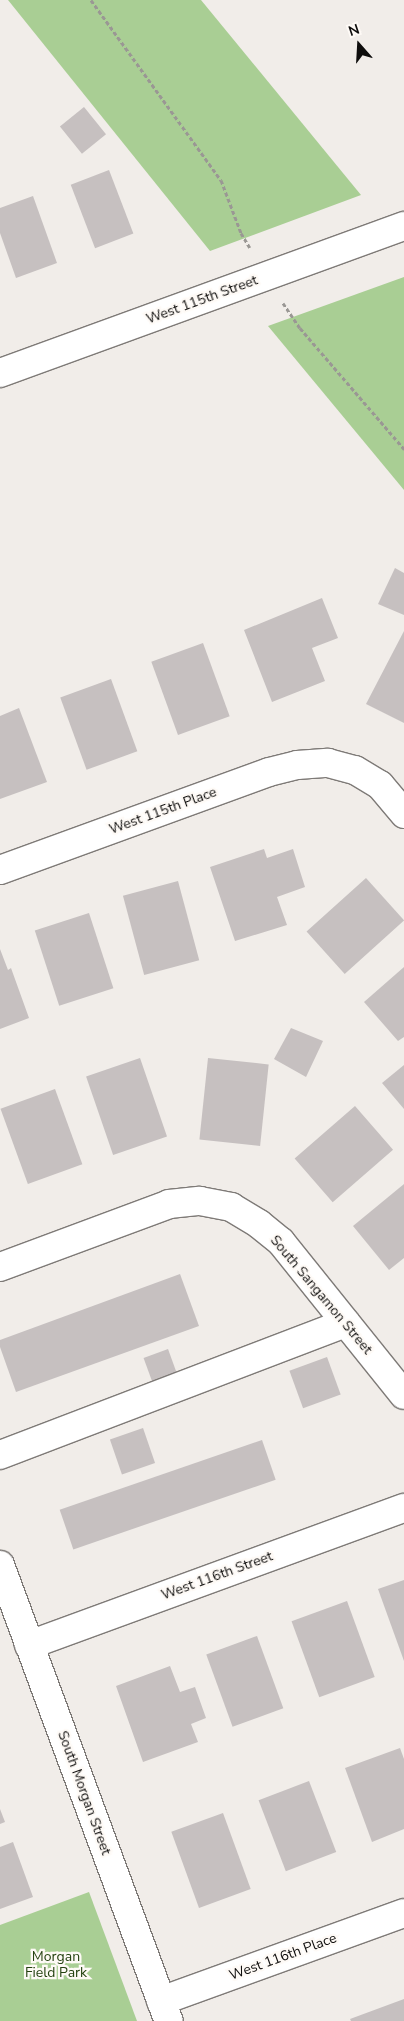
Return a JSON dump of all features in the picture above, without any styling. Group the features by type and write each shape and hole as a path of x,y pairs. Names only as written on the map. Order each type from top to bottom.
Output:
{"street":[{"name":"West 115th Street","path":"0,373 404,226"},
{"name":"West 115th Place","path":"0,870 270,772 297,765 328,763 355,770 380,785 404,814"},
{"name":"South Sangamon Street","path":"0,1267 169,1204 200,1201 231,1207 259,1224 281,1242 404,1395"},
{"path":"0,1454 346,1323"},
{"name":"West 116th Street","path":"29,1645 404,1508"},
{"name":"South Morgan Street","path":"0,1565 165,2011"},
{"name":"West 116th Place","path":"165,2011 404,1913"}],"path":[{"path":"91,0 221,180 241,233"},
{"path":"280,300 300,328 404,449"}],"green space":[{"path":"8,0 201,0 361,195 210,251"},
{"path":"404,277 404,490 268,326"},
{"name":"Morgan Field Park","path":"89,1892 137,2021 0,2021 0,1925"}],"building":[{"path":"84,107 106,134 82,154 60,127"},
{"path":"109,170 133,233 95,248 71,185"},
{"path":"33,196 57,263 16,278 0,233 0,208"},
{"path":"395,568 404,573 404,615 378,604"},
{"path":"322,598 338,638 312,648 325,681 272,702 244,630"},
{"path":"404,631 404,723 366,704"},
{"path":"203,643 230,716 178,735 151,662"},
{"path":"111,679 137,751 87,770 60,697"},
{"path":"19,708 47,782 0,799 0,716"},
{"path":"264,849 267,858 293,849 305,887 277,897 287,925 235,941 210,867"},
{"path":"366,878 404,920 345,974 307,932"},
{"path":"178,881 199,960 144,975 123,896"},
{"path":"89,913 113,988 59,1006 35,931"},
{"path":"0,949 8,970 11,968 29,1018 0,1029"},
{"path":"404,967 404,1037 398,1041 364,1002"},
{"path":"291,1028 323,1041 306,1077 274,1059"},
{"path":"140,1058 167,1136 113,1155 86,1077"},
{"path":"208,1058 269,1064 260,1146 199,1140"},
{"path":"404,1065 404,1109 382,1083"},
{"path":"55,1089 82,1164 28,1184 0,1109"},
{"path":"355,1106 393,1150 333,1202 295,1158"},
{"path":"404,1184 404,1258 389,1270 353,1226"},
{"path":"180,1274 199,1326 16,1392 0,1347 0,1340"},
{"path":"168,1349 180,1382 156,1391 144,1358"},
{"path":"327,1357 341,1395 303,1408 289,1371"},
{"path":"143,1428 155,1463 122,1474 110,1439"},
{"path":"262,1440 276,1480 73,1549 60,1510"},
{"path":"404,1580 404,1661 378,1589"},
{"path":"347,1601 375,1677 319,1697 292,1621"},
{"path":"257,1636 283,1708 233,1727 206,1654"},
{"path":"170,1666 180,1692 195,1687 206,1718 191,1724 198,1742 143,1762 116,1686"},
{"path":"400,1748 404,1759 404,1829 372,1842 345,1768"},
{"path":"309,1781 336,1852 286,1871 259,1800"},
{"path":"0,1809 5,1822 0,1824"},
{"path":"223,1813 251,1889 199,1908 171,1832"},
{"path":"13,1842 33,1897 0,1909 0,1847"},
{"path":"404,1999 404,2021 351,2021 350,2019"}]}
